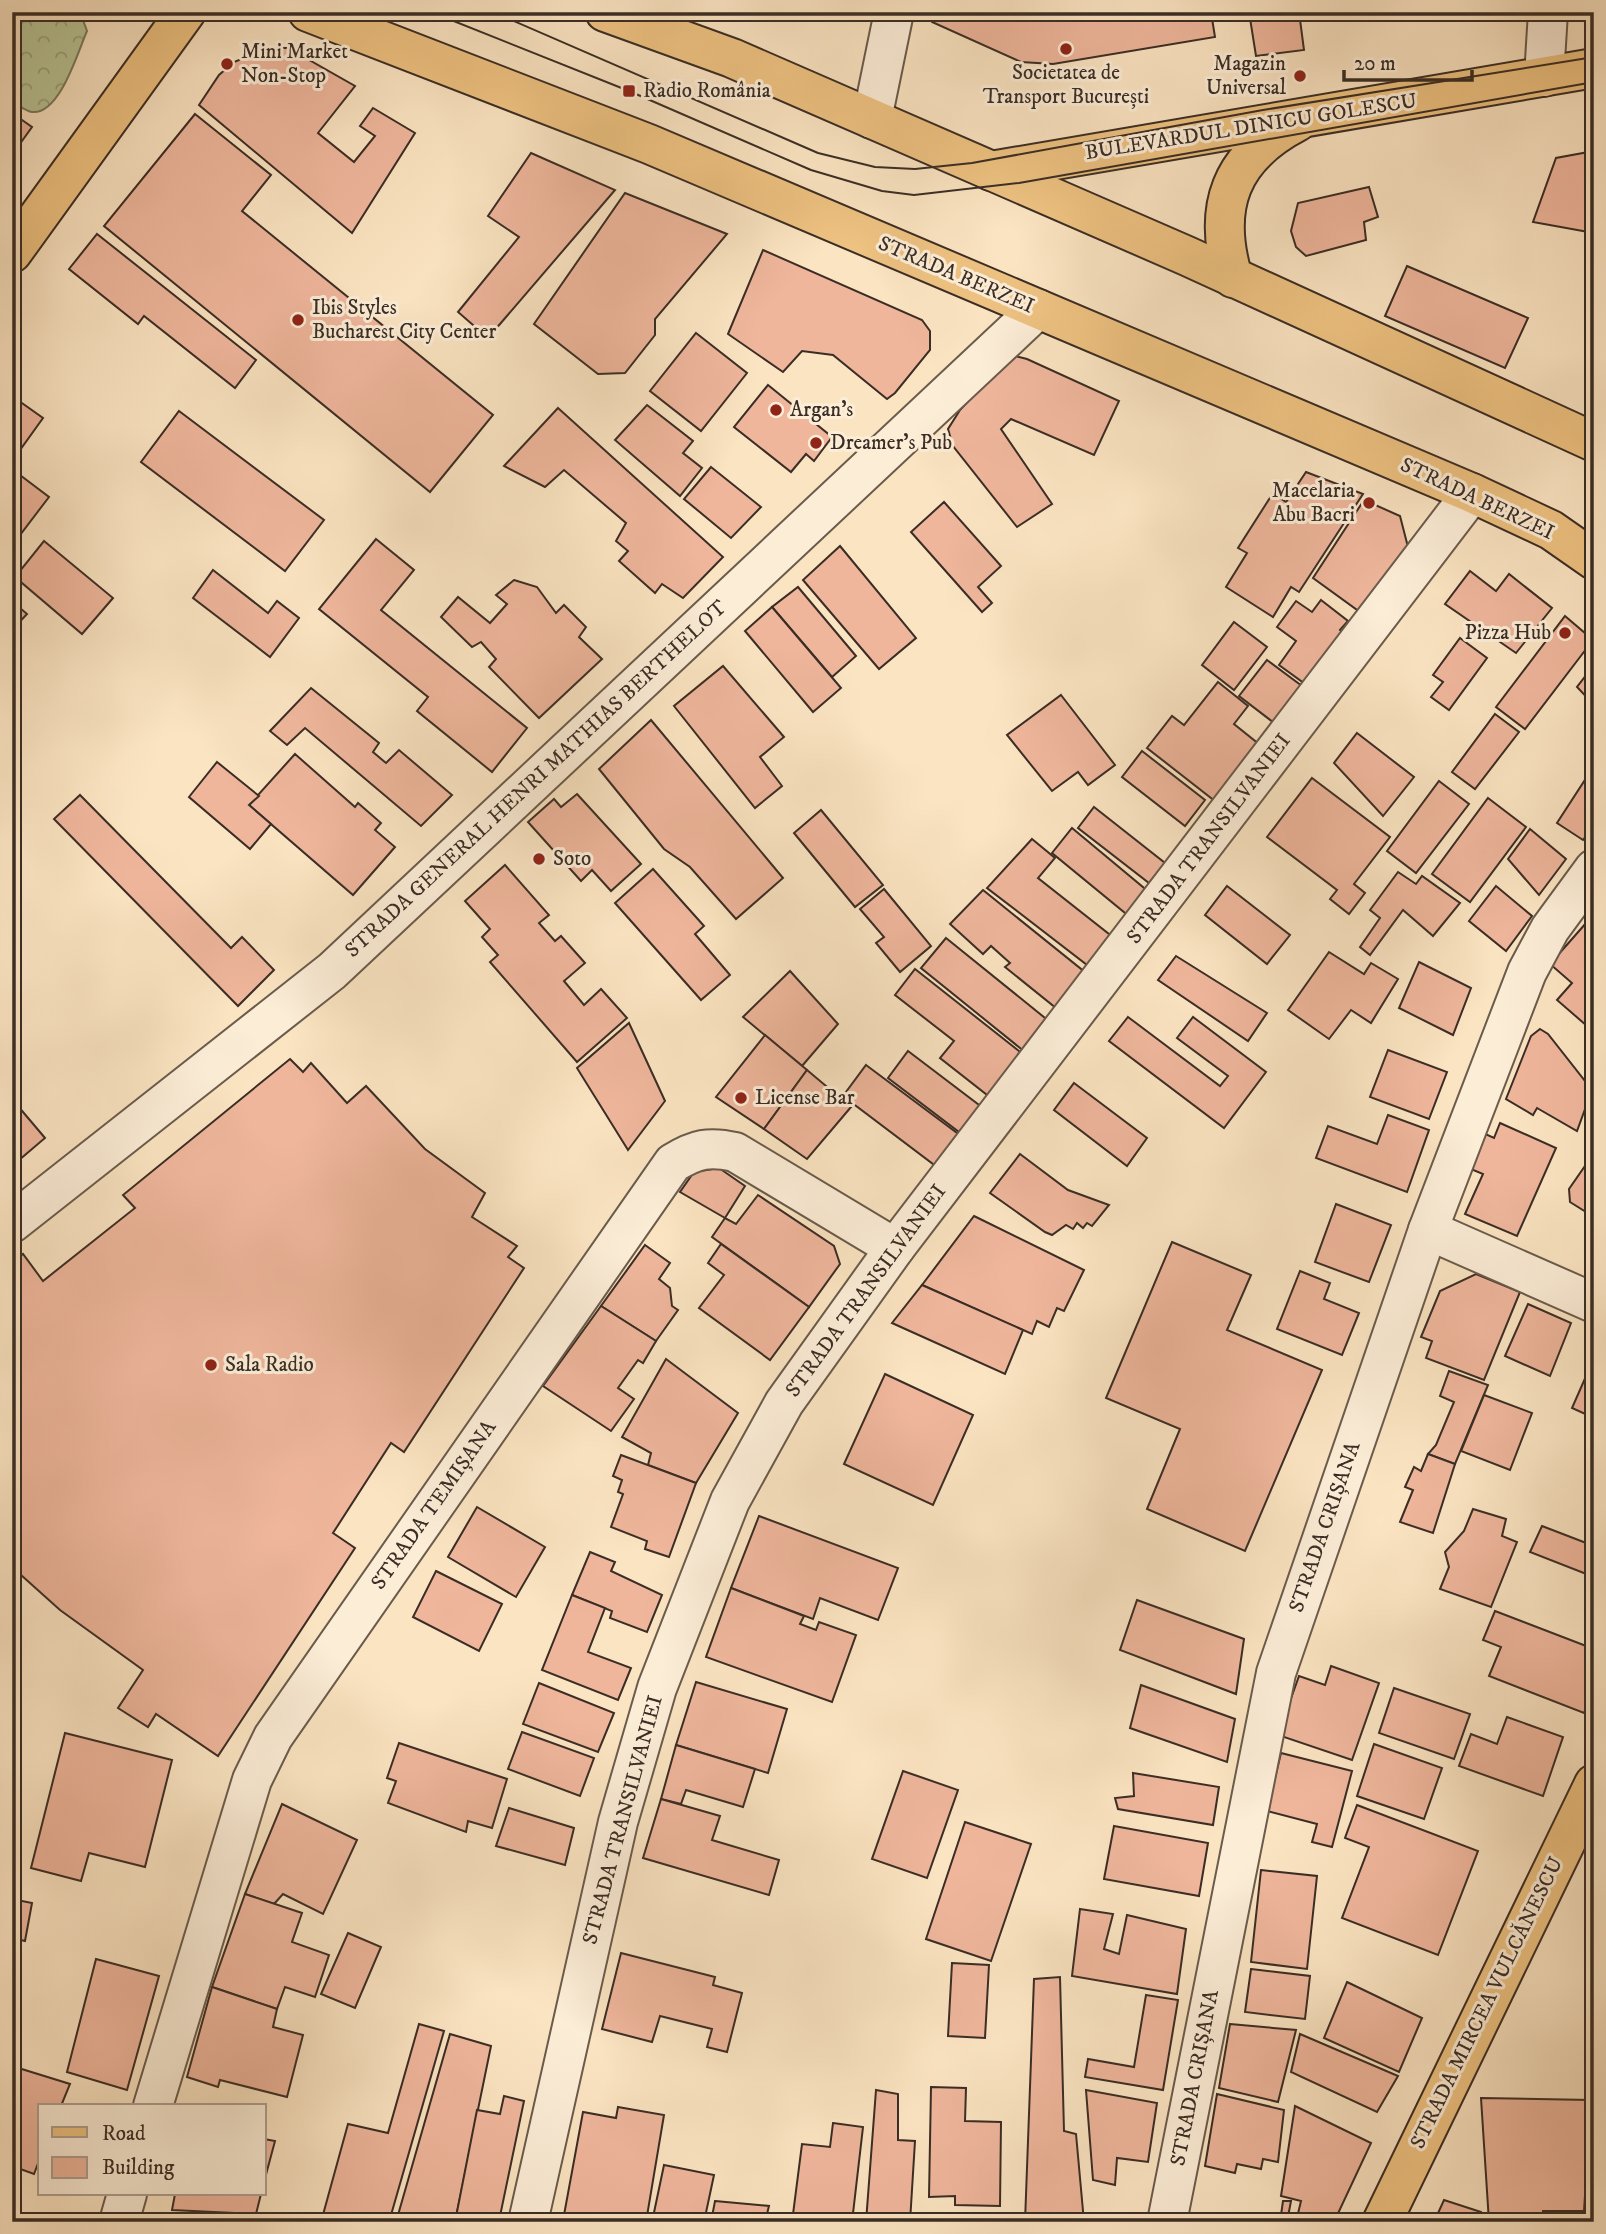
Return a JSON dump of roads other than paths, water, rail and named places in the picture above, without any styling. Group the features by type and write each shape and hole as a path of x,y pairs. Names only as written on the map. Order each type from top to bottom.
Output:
{"main road":[{"path":"12,253 186,12"},
{"name":"STRADA BERZEI","path":"308,12 649,144 1472,493 1550,530 1594,560"},
{"path":"605,12 732,58 1233,278 1594,442"},
{"path":"683,12 732,58"},
{"name":"BULEVARDUL DINICU GOLESCU","path":"991,171 1594,68"},
{"path":"1233,278 1223,244 1224,210 1237,175 1268,137 1308,116"},
{"name":"STRADA MIRCEA VULCĂNESCU","path":"1381,2222 1594,1784"}],"street":[{"path":"872,119 894,12"},
{"path":"1544,77 1548,12"},
{"name":"STRADA GENERAL HENRI MATHIAS BERTHELOT","path":"12,1223 332,971 1038,309"},
{"name":"STRADA TRANSILVANIEI","path":"528,2222 618,1822 657,1688 730,1501 784,1404 895,1248 1472,493"},
{"name":"STRADA CRIȘANA","path":"1167,2222 1276,1672 1428,1230 1527,972 1550,929 1594,869"},
{"name":"STRADA TEMIȘANA","path":"154,2104 252,1780 273,1737 673,1163 712,1147 735,1152 895,1248"},
{"path":"1428,1230 1594,1303"},
{"path":"119,2222 126,2196"}],"tram line":[{"path":"431,12 629,91 811,170 882,191 914,195 1019,183 1594,82"},
{"path":"493,12 818,153 875,167 915,169 972,163 1263,110 1594,57"}],"place":[{"name":"Societatea de Transport București","path":"1066,49"},
{"name":"Mini Market Non-Stop","path":"227,64"},
{"name":"Magazin Universal","path":"1300,76"},
{"name":"Radio România","path":"629,91"},
{"name":"Ibis Styles Bucharest City Center","path":"298,320"},
{"name":"Argan's","path":"776,410"},
{"name":"Dreamer's Pub","path":"816,443"},
{"name":"Macelaria Abu Bacri","path":"1369,503"},
{"name":"Pizza Hub","path":"1565,633"},
{"name":"Soto","path":"539,859"},
{"name":"License Bar","path":"741,1098"},
{"name":"Sala Radio","path":"211,1365"}]}
